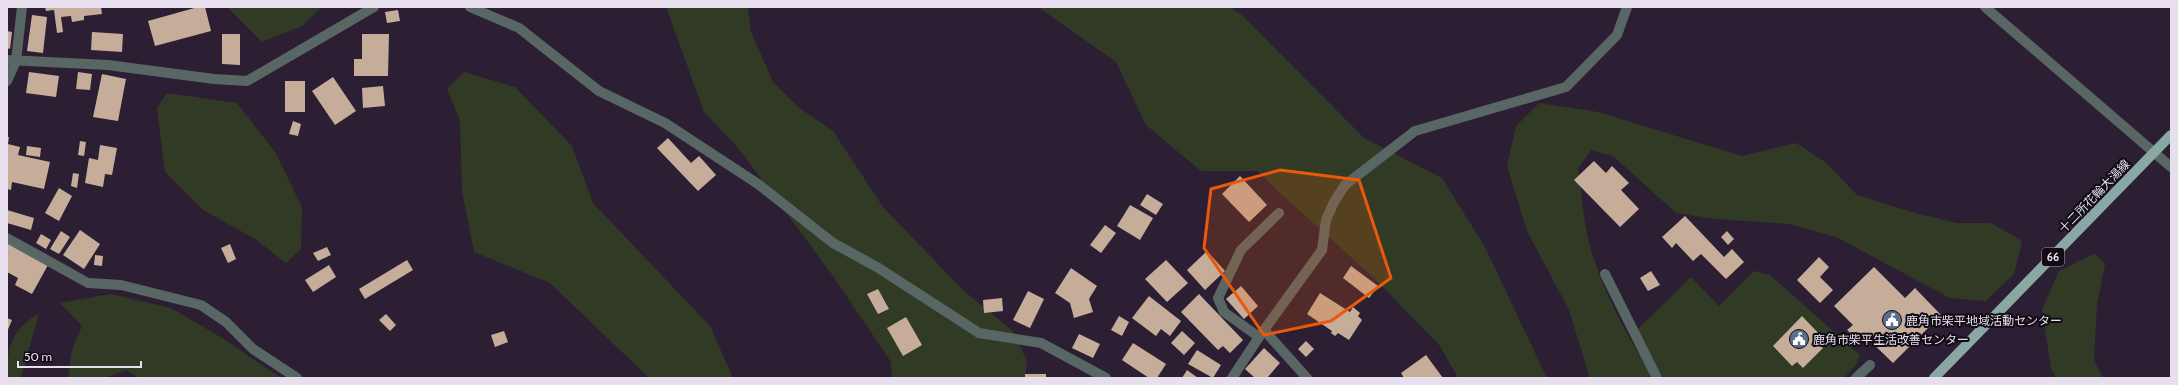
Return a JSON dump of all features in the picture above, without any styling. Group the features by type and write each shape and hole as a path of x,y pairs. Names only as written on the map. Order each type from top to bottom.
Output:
{"main road":[{"name":"十二所花輪大湯線","path":"1934,378 2171,135"}],"street":[{"path":"7,81 22,7"},
{"path":"11,61 108,65 214,79 247,81 374,7"},
{"path":"470,7 519,28 599,91 665,123 758,184 833,243 877,267 979,333 1042,343 1106,378"},
{"path":"1232,378 1261,334 1322,250 1326,220 1334,202 1345,185 1415,131 1566,87 1617,35 1627,7"},
{"path":"1985,7 2171,167"},
{"path":"1279,213 1241,250 1218,298 1224,312 1261,334 1307,378"},
{"path":"7,238 88,283 121,285 200,305 226,322 253,349 297,378"},
{"path":"1605,274 1657,378"},
{"path":"1856,378 1870,365"}],"highlighted area":[{"path":"1280,170 1359,180 1391,278 1331,321 1264,335 1204,248 1211,189"}],"green space":[{"path":"227,7 322,7 302,26 262,42"},
{"path":"666,7 748,7 751,32 773,82 798,107 833,131 883,207 964,291 1013,331 1027,361 1025,378 892,378 891,362 833,276 739,149 704,112"},
{"path":"1038,7 1230,7 1243,16 1364,138 1442,178 1485,247 1547,378 1458,378 1440,346 1375,279 1258,171 1201,171 1146,125 1116,62"},
{"path":"464,72 515,87 572,146 593,203 710,326 733,378 649,378 550,283 474,252 462,191 460,121 447,89"},
{"path":"167,93 237,103 275,152 302,207 301,249 286,263 255,239 203,210 165,172 157,108"},
{"path":"1539,103 1598,112 1742,156 1796,143 1825,162 1857,195 1915,213 1957,223 1991,223 2022,241 2014,274 1986,301 1950,298 1836,237 1790,224 1715,219 1676,213 1613,156 1591,150 1578,168 1587,234 1592,252 1606,290 1624,328 1655,378 1590,378 1569,310 1527,231 1507,166 1516,126"},
{"path":"2095,253 2105,264 2097,304 2094,361 2103,378 2056,378 2051,368 2042,310 2059,271"},
{"path":"1754,271 1770,275 1860,355 1857,364 1844,378 1663,378 1637,330 1691,277 1719,306"},
{"path":"110,294 171,308 224,339 281,378 139,378 126,370 105,378 68,378 72,350 82,326 60,303"},
{"path":"39,313 21,378 7,378 8,357 12,340 22,326"}],"building":[{"path":"45,7 101,7 102,14 84,16 84,20 72,22 71,16 61,17 63,32 57,33 54,10 46,11"},
{"path":"198,7 205,7 211,31 155,46 148,21"},
{"path":"398,10 400,21 387,23 385,12"},
{"path":"32,15 47,17 43,53 27,51"},
{"path":"7,31 12,32 10,49 7,48"},
{"path":"92,32 123,34 122,52 91,50"},
{"path":"222,34 240,34 240,65 222,64"},
{"path":"362,34 389,34 388,76 354,76 354,59 362,59"},
{"path":"29,72 59,76 56,97 26,93"},
{"path":"78,72 92,74 90,90 76,89"},
{"path":"102,74 126,79 118,121 93,117"},
{"path":"333,77 356,111 335,125 312,91"},
{"path":"285,81 305,81 305,112 285,112"},
{"path":"383,86 385,106 363,108 362,88"},
{"path":"293,121 301,124 298,136 289,134"},
{"path":"7,137 9,137 8,144 20,147 18,155 50,162 44,189 12,182 11,190 7,189"},
{"path":"668,138 691,163 699,156 716,175 698,191 657,148"},
{"path":"80,141 86,142 84,156 78,155"},
{"path":"100,145 117,148 112,175 105,174 103,187 85,183 89,158 98,160"},
{"path":"27,146 41,148 40,157 26,155"},
{"path":"1594,161 1606,173 1612,166 1629,183 1621,190 1639,209 1620,227 1574,180"},
{"path":"73,173 79,174 77,188 71,186"},
{"path":"1240,176 1267,205 1249,222 1222,194"},
{"path":"59,188 72,196 59,221 45,213"},
{"path":"1147,194 1163,204 1156,215 1140,205"},
{"path":"1130,205 1153,218 1140,240 1117,226"},
{"path":"7,210 34,218 31,230 7,223"},
{"path":"1685,216 1724,257 1732,249 1744,262 1726,279 1701,254 1693,261 1676,243 1672,248 1662,237"},
{"path":"1105,225 1116,233 1101,253 1090,245"},
{"path":"80,230 100,244 84,269 63,255"},
{"path":"61,231 70,237 59,254 50,249"},
{"path":"1727,231 1734,239 1728,245 1721,237"},
{"path":"41,234 51,240 46,249 36,243"},
{"path":"7,242 48,265 32,294 15,285 18,278 7,272"},
{"path":"230,244 236,259 228,263 221,248"},
{"path":"327,247 331,255 318,261 313,253"},
{"path":"1207,251 1225,271 1205,290 1187,270"},
{"path":"95,255 103,256 102,266 94,265"},
{"path":"1819,257 1829,267 1820,277 1833,290 1820,303 1797,280"},
{"path":"407,260 413,270 365,299 359,289"},
{"path":"1166,260 1188,283 1167,302 1145,279"},
{"path":"329,265 336,277 313,292 305,280"},
{"path":"1351,266 1378,286 1369,298 1343,278"},
{"name":"鹿角市柴平地域活動センター","path":"1874,267 1905,298 1915,288 1941,315 1893,363 1863,334 1857,339 1847,330 1853,325 1834,306"},
{"path":"1071,268 1097,286 1089,299 1093,312 1074,318 1070,303 1055,293"},
{"path":"1651,271 1660,285 1648,291 1640,278"},
{"path":"1241,286 1258,306 1244,319 1226,299"},
{"path":"878,289 889,309 878,314 867,294"},
{"path":"1028,291 1044,299 1030,328 1013,320"},
{"path":"1320,293 1350,312 1353,307 1360,313 1358,316 1362,320 1349,340 1338,333 1335,336 1331,333 1332,331 1307,314"},
{"path":"1199,294 1243,340 1230,353 1223,346 1218,350 1181,312"},
{"path":"1149,296 1181,321 1170,336 1161,329 1156,336 1132,318"},
{"path":"1002,298 1003,311 984,313 983,300"},
{"path":"386,314 396,325 390,331 379,320"},
{"path":"1119,316 1129,322 1122,336 1111,330"},
{"name":"鹿角市柴平生活改善センター","path":"1802,316 1822,337 1817,342 1823,348 1803,368 1797,362 1792,366 1773,346"},
{"path":"906,317 922,345 903,356 887,328"},
{"path":"7,318 12,320 7,332"},
{"path":"504,331 508,342 495,347 491,335"},
{"path":"1182,331 1195,343 1184,355 1171,343"},
{"path":"1079,334 1100,344 1093,358 1072,348"},
{"path":"1306,341 1314,349 1306,357 1298,349"},
{"path":"1133,343 1166,364 1157,378 1149,378 1122,360"},
{"path":"1264,348 1280,363 1267,378 1255,378 1245,369"},
{"path":"1197,350 1221,365 1213,378 1188,364"},
{"path":"1426,355 1443,378 1404,378 1401,373"},
{"path":"1187,370 1198,378 1182,378"},
{"path":"1025,374 1046,374 1046,378 1025,378"}],"place":[{"name":"鹿角市柴平地域活動センター","path":"1892,320"},
{"name":"鹿角市柴平生活改善センター","path":"1799,339"}]}
